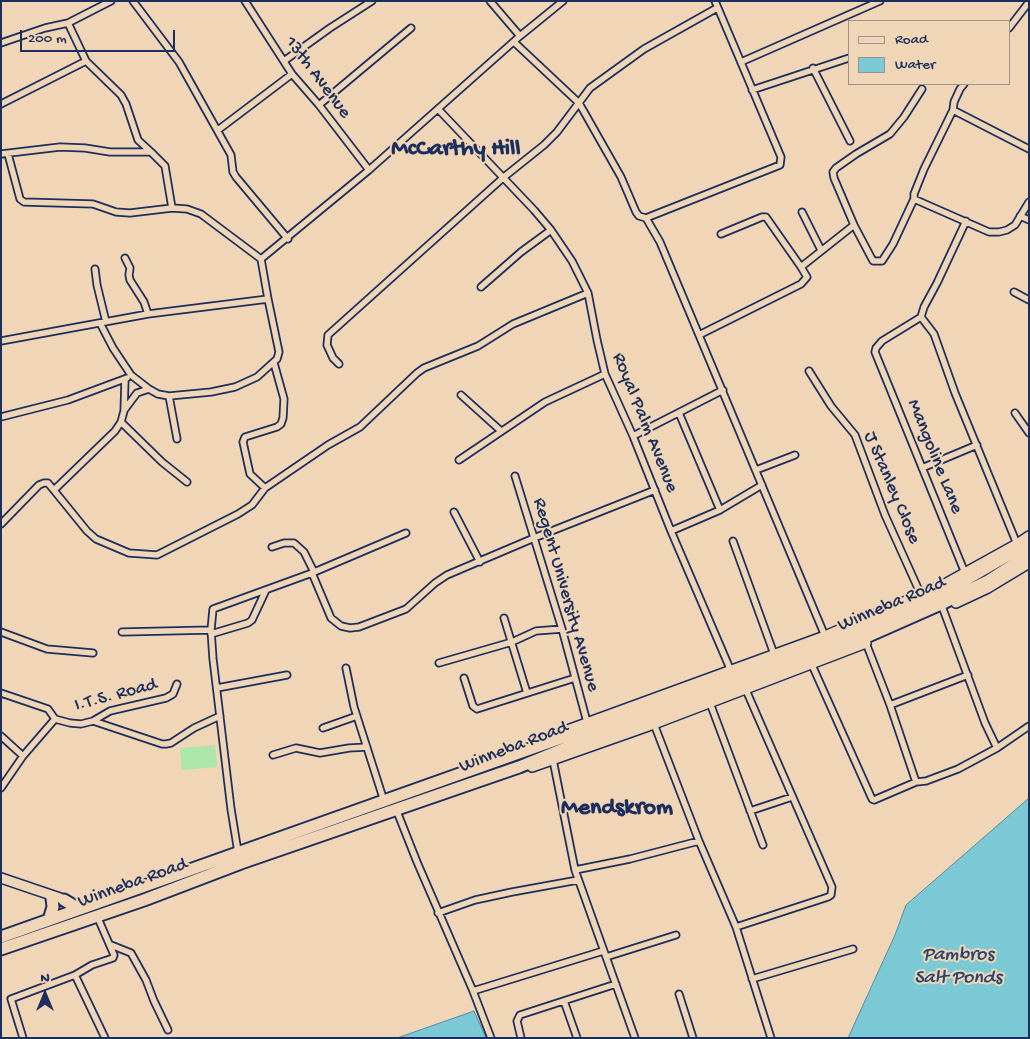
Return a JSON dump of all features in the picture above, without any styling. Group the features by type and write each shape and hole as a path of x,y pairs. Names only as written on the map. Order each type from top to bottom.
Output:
{"highway":[{"name":"Winneba Road","path":"1,949 68,920 88,907 238,854 324,821 512,756 894,619 948,590 1023,544"},
{"name":"Winneba Road","path":"1,937 49,920 68,920 97,916 519,767 600,734 778,671 894,619 988,580 1029,555"},
{"path":"324,821 326,828 332,832"},
{"path":"49,920 55,897 74,906 88,907"}],"street":[{"path":"1,44 45,28 68,23 111,1"},
{"path":"133,1 179,62 231,155 236,177 288,238"},
{"name":"13th Avenue","path":"245,1 292,74 319,105 368,170"},
{"path":"284,61 372,1"},
{"path":"490,1 520,36"},
{"path":"261,259 368,170 520,36 563,1"},
{"path":"741,62 880,1"},
{"path":"1010,27 1029,2"},
{"path":"338,364 327,345 328,335 504,177 544,145 557,132 579,103 590,88 644,49 716,4 781,157 780,165 646,218 640,216 636,212 620,177 579,103 514,42"},
{"path":"68,23 86,61 121,95 138,140 165,166 172,208"},
{"path":"319,105 411,28"},
{"path":"752,90 813,68 848,58"},
{"path":"1,104 86,61"},
{"path":"813,68 850,141"},
{"path":"218,130 292,74"},
{"path":"922,88 904,117 890,134 856,154 833,172 854,225 873,261 882,261 893,244 914,199 914,194 924,169 953,110 954,102 962,86"},
{"name":"Royal Palm Avenue","path":"438,109 504,177 551,230 572,261 588,293 596,340 605,374 633,436 731,671"},
{"path":"953,110 1029,149"},
{"path":"96,269 103,322 113,348 128,377 158,394 169,396 211,392 235,387 257,377 274,363 279,352 261,259 201,214 187,209 172,208 130,213 116,212 93,204 24,202 20,198 5,154 60,146 110,152 151,152"},
{"path":"914,199 989,232 1007,230 1015,225 1029,202"},
{"path":"802,212 821,250"},
{"path":"1020,216 1029,220"},
{"path":"699,335 800,284 807,277 766,217 720,234"},
{"path":"646,218 660,242 825,636"},
{"path":"966,221 924,307 921,317 934,334 977,445 1023,544"},
{"path":"801,267 854,225"},
{"path":"480,287 521,252 551,230"},
{"path":"125,258 130,268 130,280 144,302 148,314"},
{"path":"1014,292 1029,300"},
{"path":"1,524 39,485 48,483 87,531 96,539 129,553 157,555 238,514 252,504 265,488 328,445 360,427 374,416 416,373 424,368 478,346 513,324 588,293"},
{"path":"1,341 148,314 268,299"},
{"name":"Mangoline Lane","path":"921,317 882,341 875,352 965,573"},
{"path":"265,488 250,474 243,442 248,435 277,427 281,424 284,399 274,363"},
{"name":"J Stanley Close","path":"809,371 831,406 855,435 886,515 921,596"},
{"path":"459,460 545,402 605,374"},
{"path":"54,490 115,431 121,422 128,377"},
{"path":"1,418 68,400 128,377"},
{"path":"124,411 137,394 149,389"},
{"path":"633,436 723,390"},
{"path":"461,395 501,431"},
{"path":"169,396 177,439"},
{"path":"679,413 720,510"},
{"path":"1015,413 1029,433"},
{"path":"121,422 162,462 187,482"},
{"path":"922,468 977,445"},
{"path":"756,470 795,455"},
{"name":"Regent University Avenue","path":"514,476 562,629 587,722"},
{"path":"671,531 720,510 762,486"},
{"path":"272,547 284,543 294,543 304,552 331,618 341,626 350,628 369,624 406,609 435,582 447,575 655,490"},
{"path":"454,512 480,562"},
{"path":"238,854 211,632 213,609 313,573 406,533"},
{"path":"519,767 533,766 553,760 654,724 866,643 921,596 1023,544 1029,536"},
{"path":"733,541 774,654"},
{"path":"512,756 531,744 587,722 825,636 943,609 988,588 1029,563"},
{"path":"122,632 211,632 248,623 252,620 266,590"},
{"path":"943,609 985,723 997,748"},
{"path":"504,618 527,692"},
{"path":"439,663 512,642 542,630 562,629"},
{"path":"1,632 47,649 93,654"},
{"path":"866,643 890,705 916,782"},
{"path":"812,665 872,799 876,800 916,782 943,776 997,748 1029,726"},
{"path":"346,668 357,716 384,801"},
{"path":"217,688 287,675"},
{"path":"890,705 968,675"},
{"path":"464,678 475,709 575,678"},
{"name":"I.T.S. Road","path":"1,788 23,756 55,719 76,724 93,721 110,711 166,698 173,694 177,684"},
{"path":"736,927 828,897 831,895 832,887 746,690"},
{"path":"1,694 48,709 55,719"},
{"path":"710,703 763,845"},
{"path":"93,721 166,744 220,716"},
{"path":"323,728 357,716"},
{"path":"654,724 699,841 736,927 771,1038"},
{"path":"1,736 23,756"},
{"path":"273,755 296,748 320,753 367,747"},
{"path":"553,760 575,870 635,1038"},
{"path":"750,811 792,797"},
{"path":"396,809 438,913 473,990 491,1038"},
{"path":"575,870 630,859 699,841"},
{"path":"1,878 55,897 68,920"},
{"path":"438,913 494,896 578,880"},
{"path":"23,1038 11,999 75,975 92,965 112,958 114,954 111,945 97,916"},
{"path":"473,990 676,935"},
{"path":"111,945 131,953 146,980 168,1030"},
{"path":"752,979 853,949"},
{"path":"75,975 105,1038"},
{"path":"521,1038 517,1021 520,1016 616,984"},
{"path":"679,994 693,1038"},
{"path":"564,1001 577,1038"}],"green space":[{"path":"215,745 217,767 182,770 180,748"}],"water":[{"name":"Pambros Salt Ponds","path":"1029,798 1029,1038 848,1038 895,935 906,905"},
{"path":"474,1011 486,1038 397,1038"}],"district":[{"name":"McCarthy Hill","path":"456,150"},
{"name":"Mendskrom","path":"617,809"}]}
